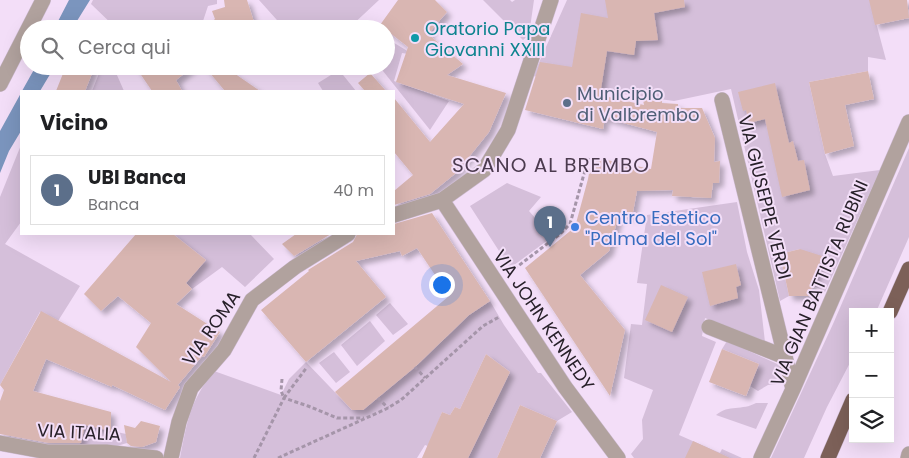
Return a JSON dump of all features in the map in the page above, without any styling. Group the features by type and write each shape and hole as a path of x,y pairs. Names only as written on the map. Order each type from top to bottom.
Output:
{"highway":[{"path":"892,308 909,269"},
{"path":"828,458 849,409"}],"street":[{"path":"33,20 43,0"},
{"path":"395,214 442,200 484,170 508,130 551,0"},
{"path":"0,84 20,45"},
{"name":"VIA GIUSEPPE VERDI","path":"722,100 794,389"},
{"name":"VIA GIAN BATTISTA RUBINI","path":"761,458 794,389 909,122"},
{"name":"VIA JOHN KENNEDY","path":"442,200 565,388 618,458"},
{"name":"VIA ROMA","path":"171,458 179,422 191,388 224,350 252,300 295,267 346,235"},
{"path":"709,327 785,357"},
{"name":"VIA ITALIA","path":"0,443 48,452 106,452 136,454 156,458"},
{"path":"908,458 909,454"}],"path":[{"path":"496,282 529,259 570,224 589,156"},
{"path":"278,458 367,418 401,400 483,326 499,316"},
{"path":"254,458 284,398 307,367"},
{"path":"415,367 425,378"},
{"path":"282,379 281,391 284,398 337,418 367,418"},
{"path":"378,398 388,408"}],"shaded area":[{"path":"93,0 217,0 217,4 208,6 203,20 108,20 91,4"},
{"path":"259,0 379,0 358,20 277,20"},
{"path":"483,0 510,0 512,2 515,0 534,0 529,35 523,40"},
{"path":"567,0 870,0 886,60 868,57 868,71 809,82 825,154 833,176 880,170 825,292 812,285 800,249 780,254 789,296 780,301 731,89 674,101 623,94 533,76"},
{"path":"395,43 414,55 402,53 394,81 449,101 430,130 386,75 395,75"},
{"path":"98,75 117,75 124,90 92,90"},
{"path":"331,75 343,75 355,90 322,90 318,83"},
{"path":"20,147 20,223 5,244 80,286 58,321 40,312 0,385 0,197"},
{"path":"909,148 909,237 878,308 849,308 849,365 804,458 771,458 833,324"},
{"path":"507,183 541,197 529,211 552,237 510,268 470,206"},
{"path":"737,202 747,252 759,290 765,342 705,318 702,336 716,342 679,435 720,453 722,449 742,458 634,458 631,454 643,439 642,420 653,390 624,378 631,324 642,325 647,284 637,283 647,215"},
{"path":"174,235 251,235 274,259 245,287 222,267 192,289 186,283 206,260"},
{"path":"490,301 504,325 538,373 541,373 572,412 557,421 520,405 497,458 468,458 510,372 486,354 460,409 455,407 450,415 442,412 437,425 433,448 425,445 417,458 180,458 191,412 200,392 214,371 281,395 289,379 306,362 352,410 363,410 415,367 469,315"},
{"path":"390,303 408,324 393,335 376,315"},
{"path":"370,321 385,341 357,366 341,345"},
{"path":"727,341 784,367 777,384 768,385 758,391 750,386 759,364 722,349"},
{"path":"334,352 350,372 336,383 319,363"},
{"path":"756,403 768,403 756,429 716,415 731,408 746,407"},
{"path":"88,410 99,428 126,434 127,443 110,448 80,445"}],"water":[{"path":"69,0 90,0 78,20 59,20"},
{"path":"31,75 50,75 41,90 23,90"},
{"path":"20,95 20,133 9,151 0,173 0,131"}],"building":[{"path":"224,0 247,0 253,20 214,20 212,11 225,7"},
{"path":"398,0 435,0 447,12 428,34 463,64 447,75 506,93 489,132 456,173 430,194 395,205 395,190 413,175 395,153 395,99 430,142 464,104 396,82 408,47 395,37 395,20 384,20"},
{"path":"605,0 684,0 685,7 654,13 658,40 636,41 634,55 607,51 600,95 644,105 643,100 678,104 678,108 702,108 715,138 714,162 720,161 719,183 713,183 711,198 672,196 673,190 637,191 632,217 619,214 609,251 580,275 625,330 610,396 525,268 575,227 592,157 651,169 657,132 605,118 603,129 525,110 540,62 572,67 581,13 608,18"},
{"path":"869,0 907,0 909,18 875,25"},
{"path":"868,71 874,99 845,105 854,146 825,154 809,82"},
{"path":"62,75 91,75 85,90 56,90"},
{"path":"141,75 182,75 176,80 181,90 151,90"},
{"path":"212,75 237,75 259,90 224,90"},
{"path":"368,75 372,75 385,90 364,90 358,83"},
{"path":"775,83 789,143 793,141 798,161 804,160 810,190 782,197 765,119 749,123 746,110 743,111 738,92"},
{"path":"432,213 490,301 469,315 415,367 363,410 352,410 335,392 449,296 417,248 402,256 400,251 356,261 386,297 306,362 261,310 308,270 353,242 356,235 395,235 395,224"},
{"path":"135,235 174,235 206,260 186,283 192,289 176,304 220,332 204,357 202,356 178,385 180,387 165,410 112,385 112,387 46,359 33,391 111,412 111,431 85,425 81,443 49,443 0,434 0,401 4,390 0,385 41,311 171,382 136,347 151,323 118,296 101,311 84,294"},
{"path":"295,235 329,235 294,256 282,244"},
{"path":"800,249 822,256 809,296 789,296 780,254"},
{"path":"736,264 741,285 736,287 738,298 710,306 702,272"},
{"path":"661,285 688,297 672,332 645,320"},
{"path":"722,349 759,364 746,396 709,382"},
{"path":"486,354 510,372 468,458 422,458 442,412 450,415 455,407 460,409"},
{"path":"520,405 557,421 540,458 497,458"},
{"path":"141,421 160,426 156,442 142,447 131,446 127,443 124,425 135,428"},
{"path":"693,441 730,458 685,458"}],"place":[{"name":"Oratorio Papa Giovanni XXIII","path":"415,38"},
{"name":"Municipio di Valbrembo","path":"567,103"},
{"name":"Centro Estetico \"Palma del Sol\"","path":"575,227"},
{"name":"UBI Banca","path":"550,247"}],"district":[{"name":"SCANO AL BREMBO","path":"551,165"}]}
